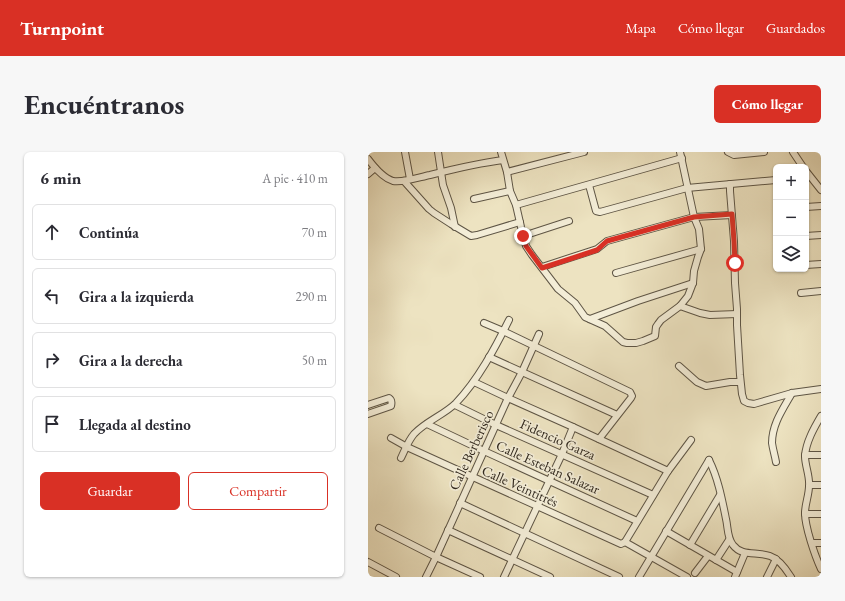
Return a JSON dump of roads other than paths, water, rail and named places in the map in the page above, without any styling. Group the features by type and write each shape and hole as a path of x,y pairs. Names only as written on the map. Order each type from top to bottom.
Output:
{"street":[{"path":"405,152 407,180 429,209 443,220 468,235 474,236 520,222"},
{"path":"438,152 443,185 451,208 455,226"},
{"path":"501,152 510,191 516,205 526,246 558,289 575,303 586,317 605,326 627,344 643,341 656,335 656,327 661,320 680,306 688,296 693,283 694,271 701,249 699,229 694,217 681,155 603,181 516,205"},
{"path":"506,172 584,152"},
{"path":"728,152 734,155 764,152"},
{"path":"793,152 801,164"},
{"path":"368,159 382,175 392,181 407,180 503,160"},
{"path":"368,174 375,168"},
{"path":"809,178 821,190"},
{"path":"589,184 596,211 600,212 687,188 773,180"},
{"path":"730,184 740,382 744,401 754,404 792,393 821,389"},
{"path":"474,199 510,191"},
{"path":"809,207 821,206"},
{"path":"542,268 597,250 607,241 694,217 732,214"},
{"path":"523,236 569,221"},
{"path":"809,236 821,235"},
{"path":"616,273 701,249"},
{"path":"809,265 821,264"},
{"path":"590,319 693,283"},
{"path":"801,293 821,291"},
{"path":"680,306 710,315 737,314"},
{"path":"401,458 410,439 415,434 455,405 465,394 489,357 509,320"},
{"path":"484,323 627,390 631,394 632,398 599,439"},
{"name":"Calle Berberisco","path":"426,577 539,334"},
{"path":"489,357 617,415"},
{"path":"678,366 697,382 706,386 740,382"},
{"path":"474,382 668,471"},
{"path":"776,462 772,445 773,432 779,415 792,393"},
{"path":"368,405 389,398 392,403 391,406 368,414"},
{"name":"Fidencio Garza","path":"455,405 496,425 653,495"},
{"path":"821,416 807,445 805,456 810,485 805,514 812,543 821,569"},
{"name":"Calle Esteban Salazar","path":"427,424 637,521"},
{"path":"504,577 536,506 562,454 573,427"},
{"path":"814,428 821,428"},
{"name":"Calle Veintitrés","path":"390,438 536,506 651,556 687,577"},
{"path":"622,543 668,471 691,440"},
{"path":"805,456 821,455"},
{"path":"639,577 710,460 716,474 729,540 734,546 746,553 771,556 787,570 791,577"},
{"path":"810,485 821,485"},
{"path":"690,545 720,495"},
{"path":"460,503 619,577"},
{"path":"805,514 821,514"},
{"path":"379,528 436,557 480,577"},
{"path":"448,530 550,577"},
{"path":"666,531 716,560 736,575 746,553"},
{"path":"716,560 729,540"},
{"path":"812,543 821,543"},
{"path":"695,574 708,556"},
{"path":"767,577 776,559"},
{"path":"368,562 396,577"}]}
